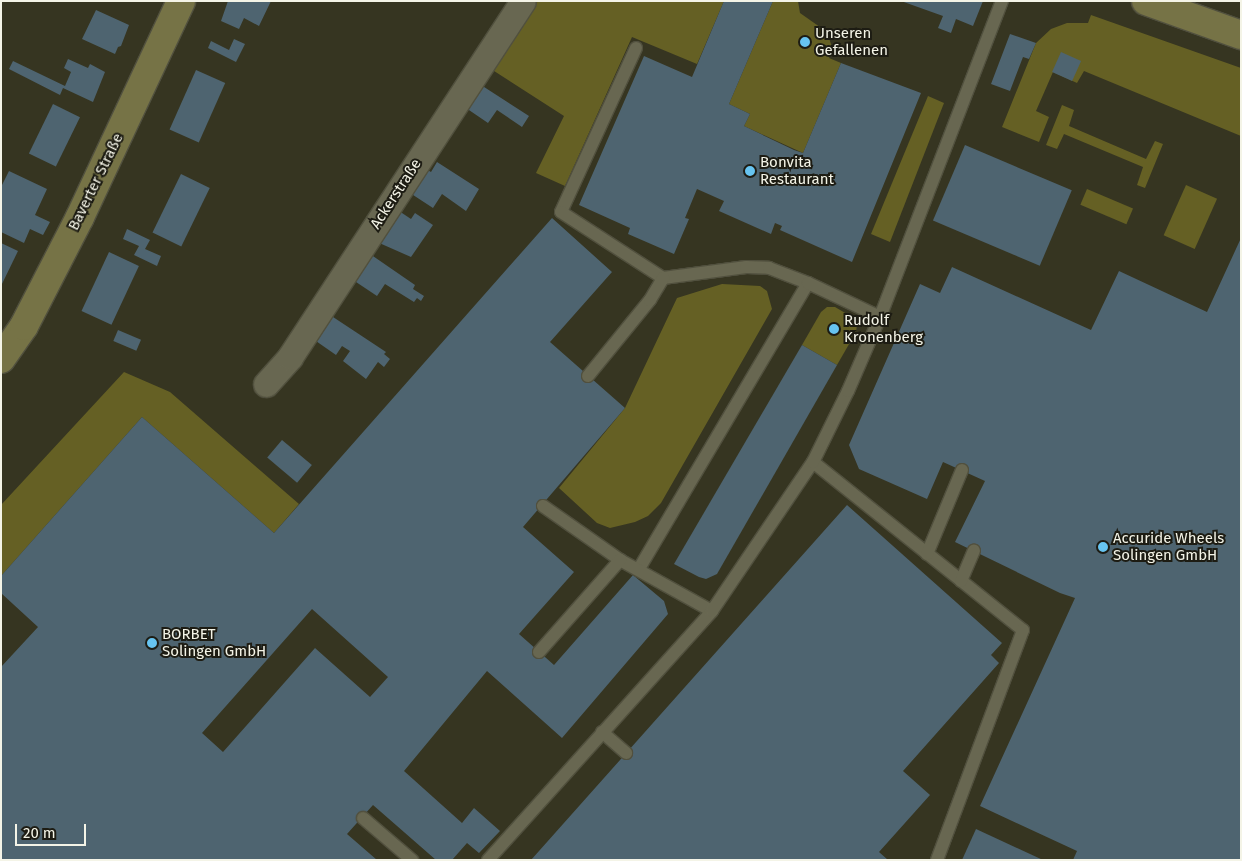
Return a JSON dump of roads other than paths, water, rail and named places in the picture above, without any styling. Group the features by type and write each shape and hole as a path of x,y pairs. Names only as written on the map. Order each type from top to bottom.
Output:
{"main road":[{"name":"Baverter Straße","path":"1,358 24,326 80,217 181,1"},
{"path":"1146,1 1241,35"}],"street":[{"name":"Ackerstraße","path":"266,384 290,357 523,1"}],"lane":[{"path":"488,860 712,611 813,462 848,391 880,317 1002,1"},
{"path":"636,48 561,212 663,278 746,267 769,268 808,283 880,317"},
{"path":"588,376 650,300 663,278"},
{"path":"639,569 808,283"},
{"path":"813,462 1023,630 937,860"},
{"path":"927,554 962,470"},
{"path":"543,506 620,560 712,611"},
{"path":"961,581 974,551"},
{"path":"539,652 620,560"},
{"path":"602,732 626,753"},
{"path":"363,818 412,860"}],"place":[{"name":"Unseren Gefallenen","path":"805,42"},
{"name":"Bonvita Restaurant","path":"750,171"},
{"name":"Rudolf Kronenberg","path":"834,329"},
{"name":"Accuride Wheels Solingen GmbH","path":"1103,547"},
{"name":"BORBET Solingen GmbH","path":"152,643"}]}
